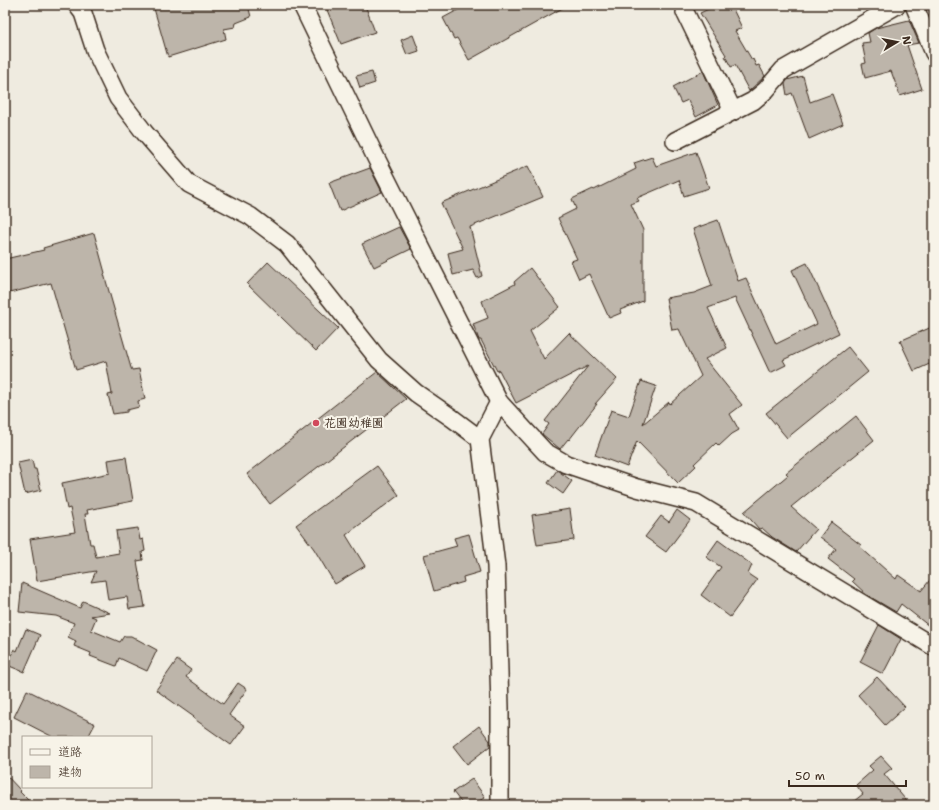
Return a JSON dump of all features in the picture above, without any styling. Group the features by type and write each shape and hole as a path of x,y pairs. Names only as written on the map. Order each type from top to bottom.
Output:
{"street":[{"path":"77,5 83,13 95,50 118,98 144,132 189,184 250,216 287,244 379,360 416,393 480,438"},
{"path":"302,5 379,165 499,402 545,452 566,464 637,488 696,503 934,647"},
{"path":"675,141 753,100 766,90 783,70 897,5"},
{"path":"914,5 934,53"},
{"path":"685,12 733,111"},
{"path":"499,402 480,438 496,566 500,708 500,805"}],"building":[{"path":"153,5 248,5 251,17 236,23 235,27 224,29 226,39 168,57"},
{"path":"325,5 365,5 375,32 341,44"},
{"path":"467,5 568,5 469,60 457,38 454,39 443,18"},
{"path":"717,5 731,5 742,28 735,31 756,66 759,65 765,76 749,91 735,65 731,67 725,56 726,55 700,13"},
{"path":"909,20 919,43 907,45 922,89 900,96 891,71 865,78 862,64 866,63 862,43 870,42 868,33 876,28"},
{"path":"413,35 419,51 407,55 401,40"},
{"path":"703,71 718,105 696,117 688,100 681,103 673,87"},
{"path":"372,72 375,83 360,88 356,76"},
{"path":"803,76 810,102 832,94 843,124 809,139 792,93 787,95 785,84 787,80"},
{"path":"696,152 709,188 684,196 679,180 637,198 639,201 631,204 643,230 643,301 620,310 621,313 609,318 589,274 579,279 571,261 577,259 558,218 576,209 572,199 636,169 634,163 652,157 656,166"},
{"path":"528,166 543,197 470,227 482,276 477,278 473,270 453,275 448,253 463,249 441,203"},
{"path":"370,168 382,192 340,211 329,183"},
{"path":"718,220 738,281 746,278 776,344 817,324 792,270 807,263 839,333 783,360 786,365 770,373 735,298 708,308 727,348 705,359 742,405 730,414 739,430 732,434 719,446 716,443 694,464 696,466 678,483 637,441 627,467 595,455 611,410 629,416 641,381 656,386 643,424 669,402 670,404 701,376 679,329 672,330 666,298 694,293 712,286 693,229"},
{"path":"399,227 411,249 374,267 362,244"},
{"path":"94,233 131,368 132,370 139,369 145,399 138,401 139,407 127,410 127,412 113,414 108,395 112,394 106,361 76,370 51,283 5,294 5,259 44,250 43,248"},
{"path":"268,262 338,328 316,351 247,284"},
{"path":"530,268 560,307 530,331 544,359 569,333 617,379 595,404 597,404 569,440 568,439 560,449 542,434 549,424 545,421 588,366 516,403 499,370 497,371 481,340 479,340 473,324 488,318 482,301 515,284 514,282"},
{"path":"934,326 934,362 914,371 900,341"},
{"path":"848,347 868,372 787,438 766,413"},
{"path":"377,372 406,399 270,504 247,474"},
{"path":"856,416 874,440 791,507 816,529 796,552 772,537 762,528 759,529 744,512 788,475 786,473"},
{"path":"126,457 133,501 87,510 88,514 85,514 90,544 93,544 96,557 119,553 116,531 138,528 140,540 143,539 145,551 142,552 143,560 137,561 145,607 129,609 127,597 108,600 105,580 91,582 96,571 37,581 30,539 75,532 70,508 67,509 62,483 110,473 108,460"},
{"path":"32,460 34,469 36,469 41,490 25,494 18,463"},
{"path":"377,466 399,495 346,535 365,566 335,584 314,549 296,525"},
{"path":"557,470 572,481 563,494 548,483"},
{"path":"570,509 574,540 537,545 532,515"},
{"path":"677,510 690,520 666,552 645,537 661,516 669,522"},
{"path":"831,522 861,545 860,547 896,579 898,575 921,591 934,575 934,630 901,604 896,612 867,595 852,581 854,579 828,559 836,549 820,537"},
{"path":"469,534 480,572 463,577 464,582 434,591 424,555 457,546 454,538"},
{"path":"718,540 752,565 748,574 757,580 730,617 701,595 721,567 706,557"},
{"path":"22,583 80,608 83,601 110,613 91,616 96,618 91,630 120,642 124,636 131,636 157,650 147,671 119,658 116,666 90,656 91,653 74,646 76,641 68,637 74,623 56,616 19,612"},
{"path":"879,625 901,639 883,674 860,662"},
{"path":"26,629 40,635 24,672 7,665 14,649 17,651"},
{"path":"177,660 191,670 186,677 223,704 238,683 247,689 229,715 245,726 231,745 156,690"},
{"path":"877,677 905,707 885,725 858,695"},
{"path":"27,690 95,724 89,736 51,736 14,717"},
{"path":"479,726 490,741 490,746 467,764 453,746"},
{"path":"881,756 892,768 884,774 910,805 849,805 863,794 856,785 873,770 869,766"},
{"path":"5,774 21,791 20,792 33,805 5,805"},
{"path":"472,779 485,797 474,805 463,805 453,792"}],"place":[{"name":"花園幼稚園","path":"316,423"}]}
